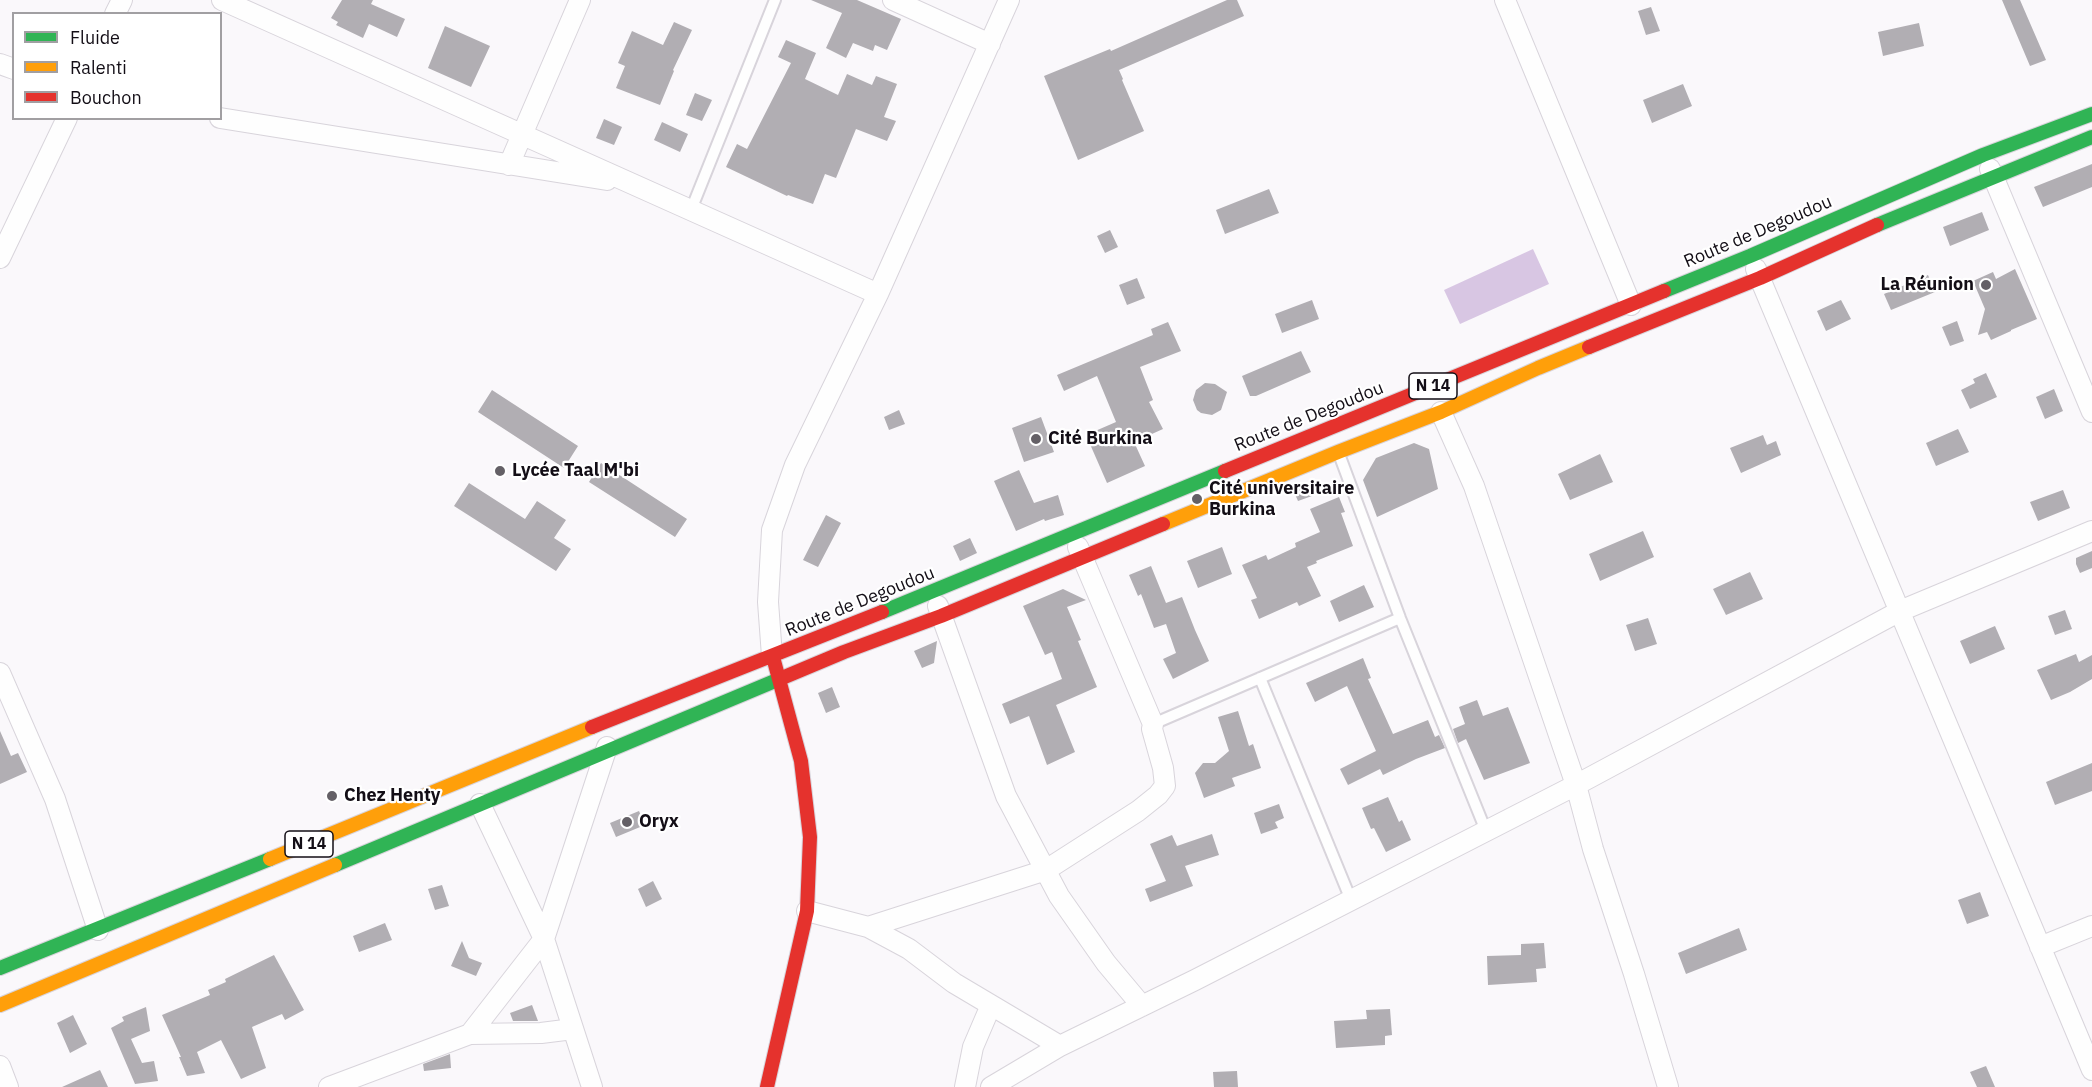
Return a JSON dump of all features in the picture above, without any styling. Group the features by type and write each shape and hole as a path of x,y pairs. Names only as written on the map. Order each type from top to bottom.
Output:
{"main road":[{"name":"Route de Degoudou","path":"778,681 844,652 942,616 1083,559 1528,345 1750,256 1983,155 2092,114"},
{"name":"Route de Degoudou","path":"772,656 1073,533 1333,440 1441,412 1538,368 1760,278 1858,233 2092,137"},
{"path":"767,1087 807,910 810,837 801,761 772,656"},
{"name":"N 14","path":"0,968 772,656"},
{"name":"N 14","path":"0,1005 778,681"}],"street":[{"path":"222,0 878,294"},
{"path":"893,0 990,44"},
{"path":"772,656 768,602 772,530 795,465 878,294 1009,0"},
{"path":"1505,0 1630,305"},
{"path":"508,165 576,1"},
{"path":"222,118 633,184"},
{"path":"0,258 66,120"},
{"path":"1983,155 2092,412"},
{"path":"1750,256 2092,1070"},
{"path":"1441,412 1474,486 1576,785 1593,849 1668,1087"},
{"path":"991,1087 1060,1046 1576,785 1900,611 2092,531"},
{"path":"868,927 1046,870 1138,810 1158,795 1165,786 1163,768 1152,729 1153,724 1073,533"},
{"path":"933,592 1006,796 1059,896 1099,954 1142,1006"},
{"path":"0,673 55,800 98,930"},
{"path":"470,1034 544,939 617,718"},
{"path":"480,804 544,939 592,1087"},
{"path":"807,910 868,927 909,949 931,968 1060,1046"},
{"path":"2040,947 2092,926"},
{"path":"965,1087 973,1047 991,1005"},
{"path":"330,1087 470,1034 541,1033 573,1029"},
{"path":"0,1066 8,1087"}],"lane":[{"path":"691,210 775,0"},
{"path":"1333,440 1400,618 1486,831"},
{"path":"1153,724 1400,618"},
{"path":"1260,678 1351,900"}],"shaded area":[{"path":"1533,249 1549,284 1460,324 1444,290"}],"building":[{"path":"342,0 373,0 371,4 405,19 397,37 369,24 363,38 336,25 338,22 331,18"},
{"path":"811,0 857,0 901,19 887,50 875,45 873,51 853,43 846,58 826,48 842,13"},
{"path":"1227,0 1237,0 1244,16 1119,70 1144,131 1078,160 1044,76 1110,49 1111,51"},
{"path":"2002,0 2020,0 2046,60 2030,66"},
{"path":"1651,7 1660,31 1646,35 1638,11"},
{"path":"674,22 692,30 660,105 616,88 625,66 618,63 632,31 663,45"},
{"path":"1919,23 1924,46 1883,56 1878,32"},
{"path":"445,26 490,46 471,87 428,68"},
{"path":"786,40 816,53 805,79 838,95 847,74 872,85 876,76 897,84 884,117 896,121 887,141 856,129 836,178 825,174 813,204 787,196 726,167 737,144 747,149 791,63 778,57"},
{"path":"1683,84 1692,106 1652,123 1643,100"},
{"path":"695,93 712,100 702,121 686,115"},
{"path":"604,119 622,127 614,145 596,138"},
{"path":"662,122 688,134 680,152 654,140"},
{"path":"2092,164 2092,187 2043,207 2034,187"},
{"path":"1269,189 1279,213 1225,234 1216,210"},
{"path":"1982,212 1989,230 1950,246 1943,227"},
{"path":"1110,230 1118,247 1105,253 1097,236"},
{"path":"2015,269 2037,319 1991,340 1987,332 1978,335 1985,309 1973,281 1993,272 1996,279"},
{"path":"1928,275 1935,292 1891,310 1884,294"},
{"path":"1137,278 1145,298 1127,305 1119,285"},
{"path":"1312,300 1319,319 1282,333 1275,314"},
{"path":"1841,300 1851,319 1826,331 1817,311"},
{"path":"1957,321 1964,341 1950,346 1942,327"},
{"path":"1168,322 1181,351 1140,367 1153,400 1149,402 1163,429 1134,442 1145,466 1107,483 1086,435 1116,422 1097,376 1064,391 1057,375 1153,335 1151,329"},
{"path":"1301,351 1311,372 1256,396 1250,396 1242,376"},
{"path":"1986,373 1997,397 1970,409 1961,390 1975,383 1973,379"},
{"path":"1205,383 1215,384 1227,392 1221,410 1212,415 1197,410 1193,400 1196,390"},
{"path":"2054,389 2063,411 2045,419 2036,397"},
{"path":"492,390 578,446 564,468 478,412"},
{"path":"899,410 905,424 889,430 884,417"},
{"path":"1041,417 1054,452 1024,462 1012,428"},
{"path":"1958,429 1969,452 1936,466 1926,443"},
{"path":"1763,435 1767,445 1776,441 1781,455 1741,473 1730,448"},
{"path":"1414,443 1429,449 1438,489 1377,517 1363,480 1376,458"},
{"path":"1600,454 1613,482 1570,500 1558,474"},
{"path":"601,463 687,519 675,537 589,482"},
{"path":"1019,470 1034,503 1058,495 1064,515 1045,521 1044,519 1016,531 994,481"},
{"path":"469,483 525,519 537,501 566,520 554,538 571,549 556,571 454,506"},
{"path":"1307,484 1312,496 1298,501 1293,490"},
{"path":"2063,490 2070,508 2038,521 2030,502"},
{"path":"1339,497 1345,512 1341,513 1353,546 1307,567 1321,596 1299,606 1297,602 1259,619 1251,600 1257,598 1242,565 1266,555 1268,560 1296,547 1295,543 1320,532 1310,509"},
{"path":"826,515 841,523 818,567 803,560"},
{"path":"1643,531 1654,557 1600,581 1589,554"},
{"path":"970,538 977,553 960,561 953,546"},
{"path":"1222,547 1232,574 1198,588 1187,561"},
{"path":"2092,551 2092,568 2080,573 2076,558"},
{"path":"1151,566 1166,603 1182,597 1209,661 1173,679 1163,659 1176,653 1166,624 1154,628 1141,594 1138,596 1129,575"},
{"path":"1750,572 1763,599 1726,615 1713,589"},
{"path":"1364,585 1374,607 1339,622 1330,601"},
{"path":"1063,589 1086,600 1067,607 1097,687 1056,705 1075,752 1047,765 1029,716 1010,724 1002,704 1062,679 1052,652 1045,655 1023,606"},
{"path":"2065,610 2072,629 2055,635 2048,616"},
{"path":"1648,618 1657,644 1635,651 1626,625"},
{"path":"1995,626 2005,649 1970,664 1960,641"},
{"path":"937,641 934,663 922,668 914,651"},
{"path":"2076,654 2079,662 2092,655 2092,679 2051,700 2037,670"},
{"path":"1363,658 1371,678 1368,679 1393,734 1428,720 1435,737 1439,735 1445,748 1383,775 1380,769 1348,785 1340,769 1376,751 1347,686 1315,702 1306,683"},
{"path":"832,687 840,707 826,713 818,693"},
{"path":"1477,700 1483,716 1508,707 1530,763 1484,780 1466,739 1458,743 1453,729 1465,724 1459,707"},
{"path":"1238,711 1249,746 1253,744 1261,768 1232,778 1235,786 1204,798 1195,773 1203,763 1215,763 1229,751 1218,717"},
{"path":"0,731 11,756 18,753 27,772 0,784"},
{"path":"2092,763 2092,791 2055,805 2046,782"},
{"path":"1388,797 1399,822 1402,820 1411,840 1386,852 1374,828 1371,829 1362,808"},
{"path":"1279,804 1284,818 1275,822 1278,828 1261,834 1254,813"},
{"path":"639,811 645,825 616,837 610,823"},
{"path":"1212,834 1219,855 1185,866 1193,886 1150,902 1145,889 1166,881 1150,844 1172,835 1177,846"},
{"path":"653,881 662,899 646,907 638,889"},
{"path":"442,885 449,906 435,910 428,889"},
{"path":"1980,892 1989,916 1967,924 1958,900"},
{"path":"385,923 392,940 359,952 353,936"},
{"path":"1739,928 1747,950 1686,974 1678,953"},
{"path":"462,941 469,958 482,963 476,976 451,966"},
{"path":"1544,943 1546,968 1536,969 1537,982 1488,985 1487,956 1521,955 1521,944"},
{"path":"274,955 304,1010 285,1020 282,1014 252,1027 266,1068 241,1079 221,1040 197,1052 205,1073 187,1076 162,1015 210,995 208,990 226,982 225,979"},
{"path":"532,1005 538,1021 513,1021 510,1013"},
{"path":"146,1007 150,1031 131,1039 142,1063 154,1061 158,1081 135,1084 111,1028 124,1021 122,1017"},
{"path":"1390,1009 1392,1035 1385,1036 1385,1045 1336,1048 1334,1021 1367,1019 1366,1010"},
{"path":"73,1015 87,1044 70,1053 57,1023"},
{"path":"450,1054 451,1068 424,1071 423,1064"},
{"path":"1986,1066 1995,1087 1977,1087 1970,1072"},
{"path":"100,1070 108,1087 62,1087"},
{"path":"1237,1071 1238,1087 1214,1087 1213,1072"}],"traffic: fast":[{"path":"1664,291 1983,155 2092,114"},
{"path":"1877,225 2092,137"},
{"path":"882,612 1225,471"},
{"path":"335,865 782,678"},
{"path":"0,968 270,859"}],"traffic: slow":[{"path":"1163,524 1441,412 1589,347"},
{"path":"270,859 592,727"},
{"path":"0,1005 335,865"}],"traffic: jam":[{"path":"1589,347 1760,278 1877,225"},
{"path":"1225,471 1664,291"},
{"path":"782,678 941,616 1163,524"},
{"path":"592,727 882,612"},
{"path":"767,1087 807,911 810,837 801,761 773,657"}],"place":[{"name":"La Réunion","path":"1986,285"},
{"name":"Cité Burkina","path":"1036,439"},
{"name":"Lycée Taal M'bi","path":"500,471"},
{"name":"Cité universitaire Burkina","path":"1197,499"},
{"name":"Chez Henty","path":"332,796"},
{"name":"Oryx","path":"627,822"}]}
